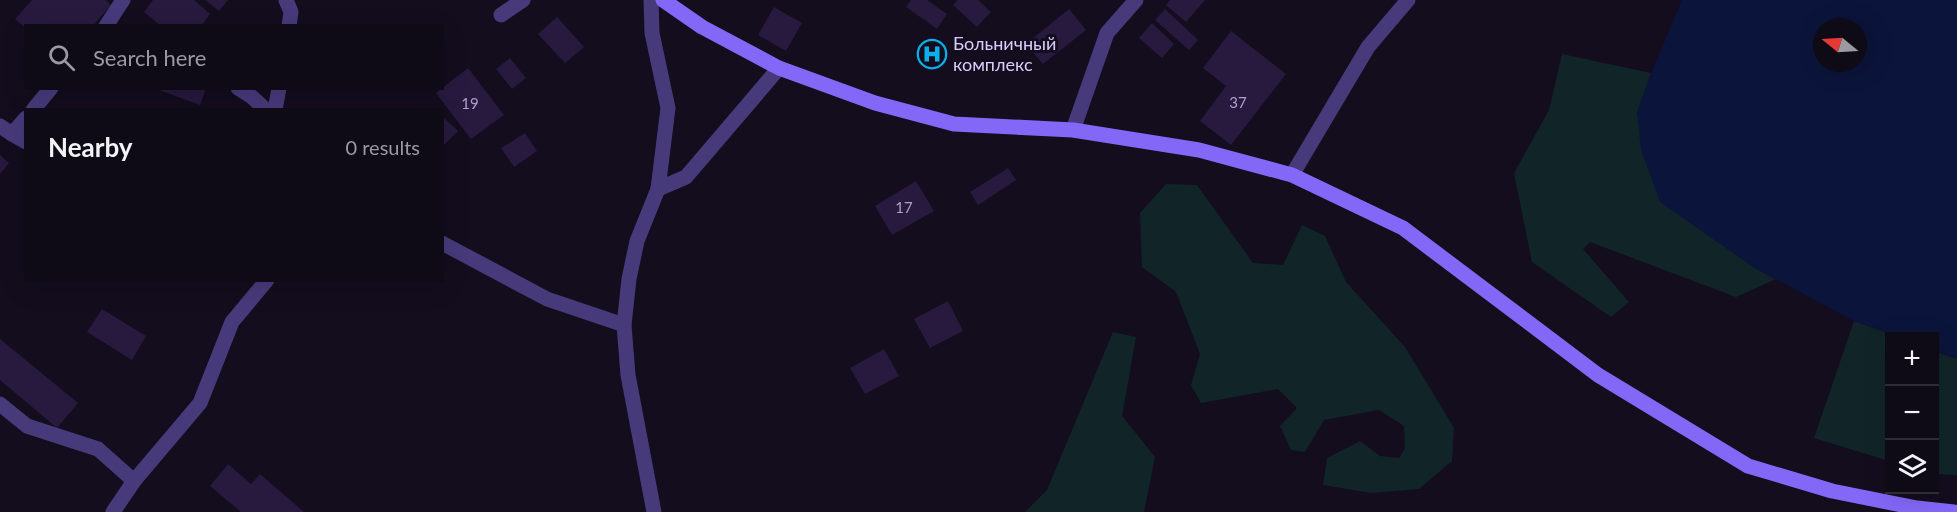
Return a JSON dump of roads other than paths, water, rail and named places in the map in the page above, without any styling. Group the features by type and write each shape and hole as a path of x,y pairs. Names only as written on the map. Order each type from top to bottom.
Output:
{"main road":[{"path":"663,0 702,27 778,68 875,103 954,124 1073,130 1198,150 1292,175 1403,228 1598,375 1748,466 1832,491 1917,508 1954,512"}],"street":[{"path":"106,24 123,0"},
{"path":"286,0 291,12 289,24"},
{"path":"501,15 523,0"},
{"path":"651,0 652,33 668,108 658,189 637,241 628,279 624,325 628,375 654,512"},
{"path":"1073,130 1107,33 1136,0"},
{"path":"1292,175 1368,46 1408,0"},
{"path":"658,189 686,177 778,68"},
{"path":"35,108 49,90"},
{"path":"241,90 264,108"},
{"path":"275,108 279,90"},
{"path":"24,119 6,130 24,141"},
{"path":"444,244 547,299 624,325"},
{"path":"112,512 134,481 200,403 232,322 262,282"},
{"path":"0,404 27,426 98,449 134,481"}],"water":[{"path":"1682,0 1957,0 1957,359 1939,352 1939,332 1885,332 1854,321 1753,267 1660,202 1641,150 1637,113"}],"place":[{"name":"Больничный комплекс","path":"932,54"}]}
